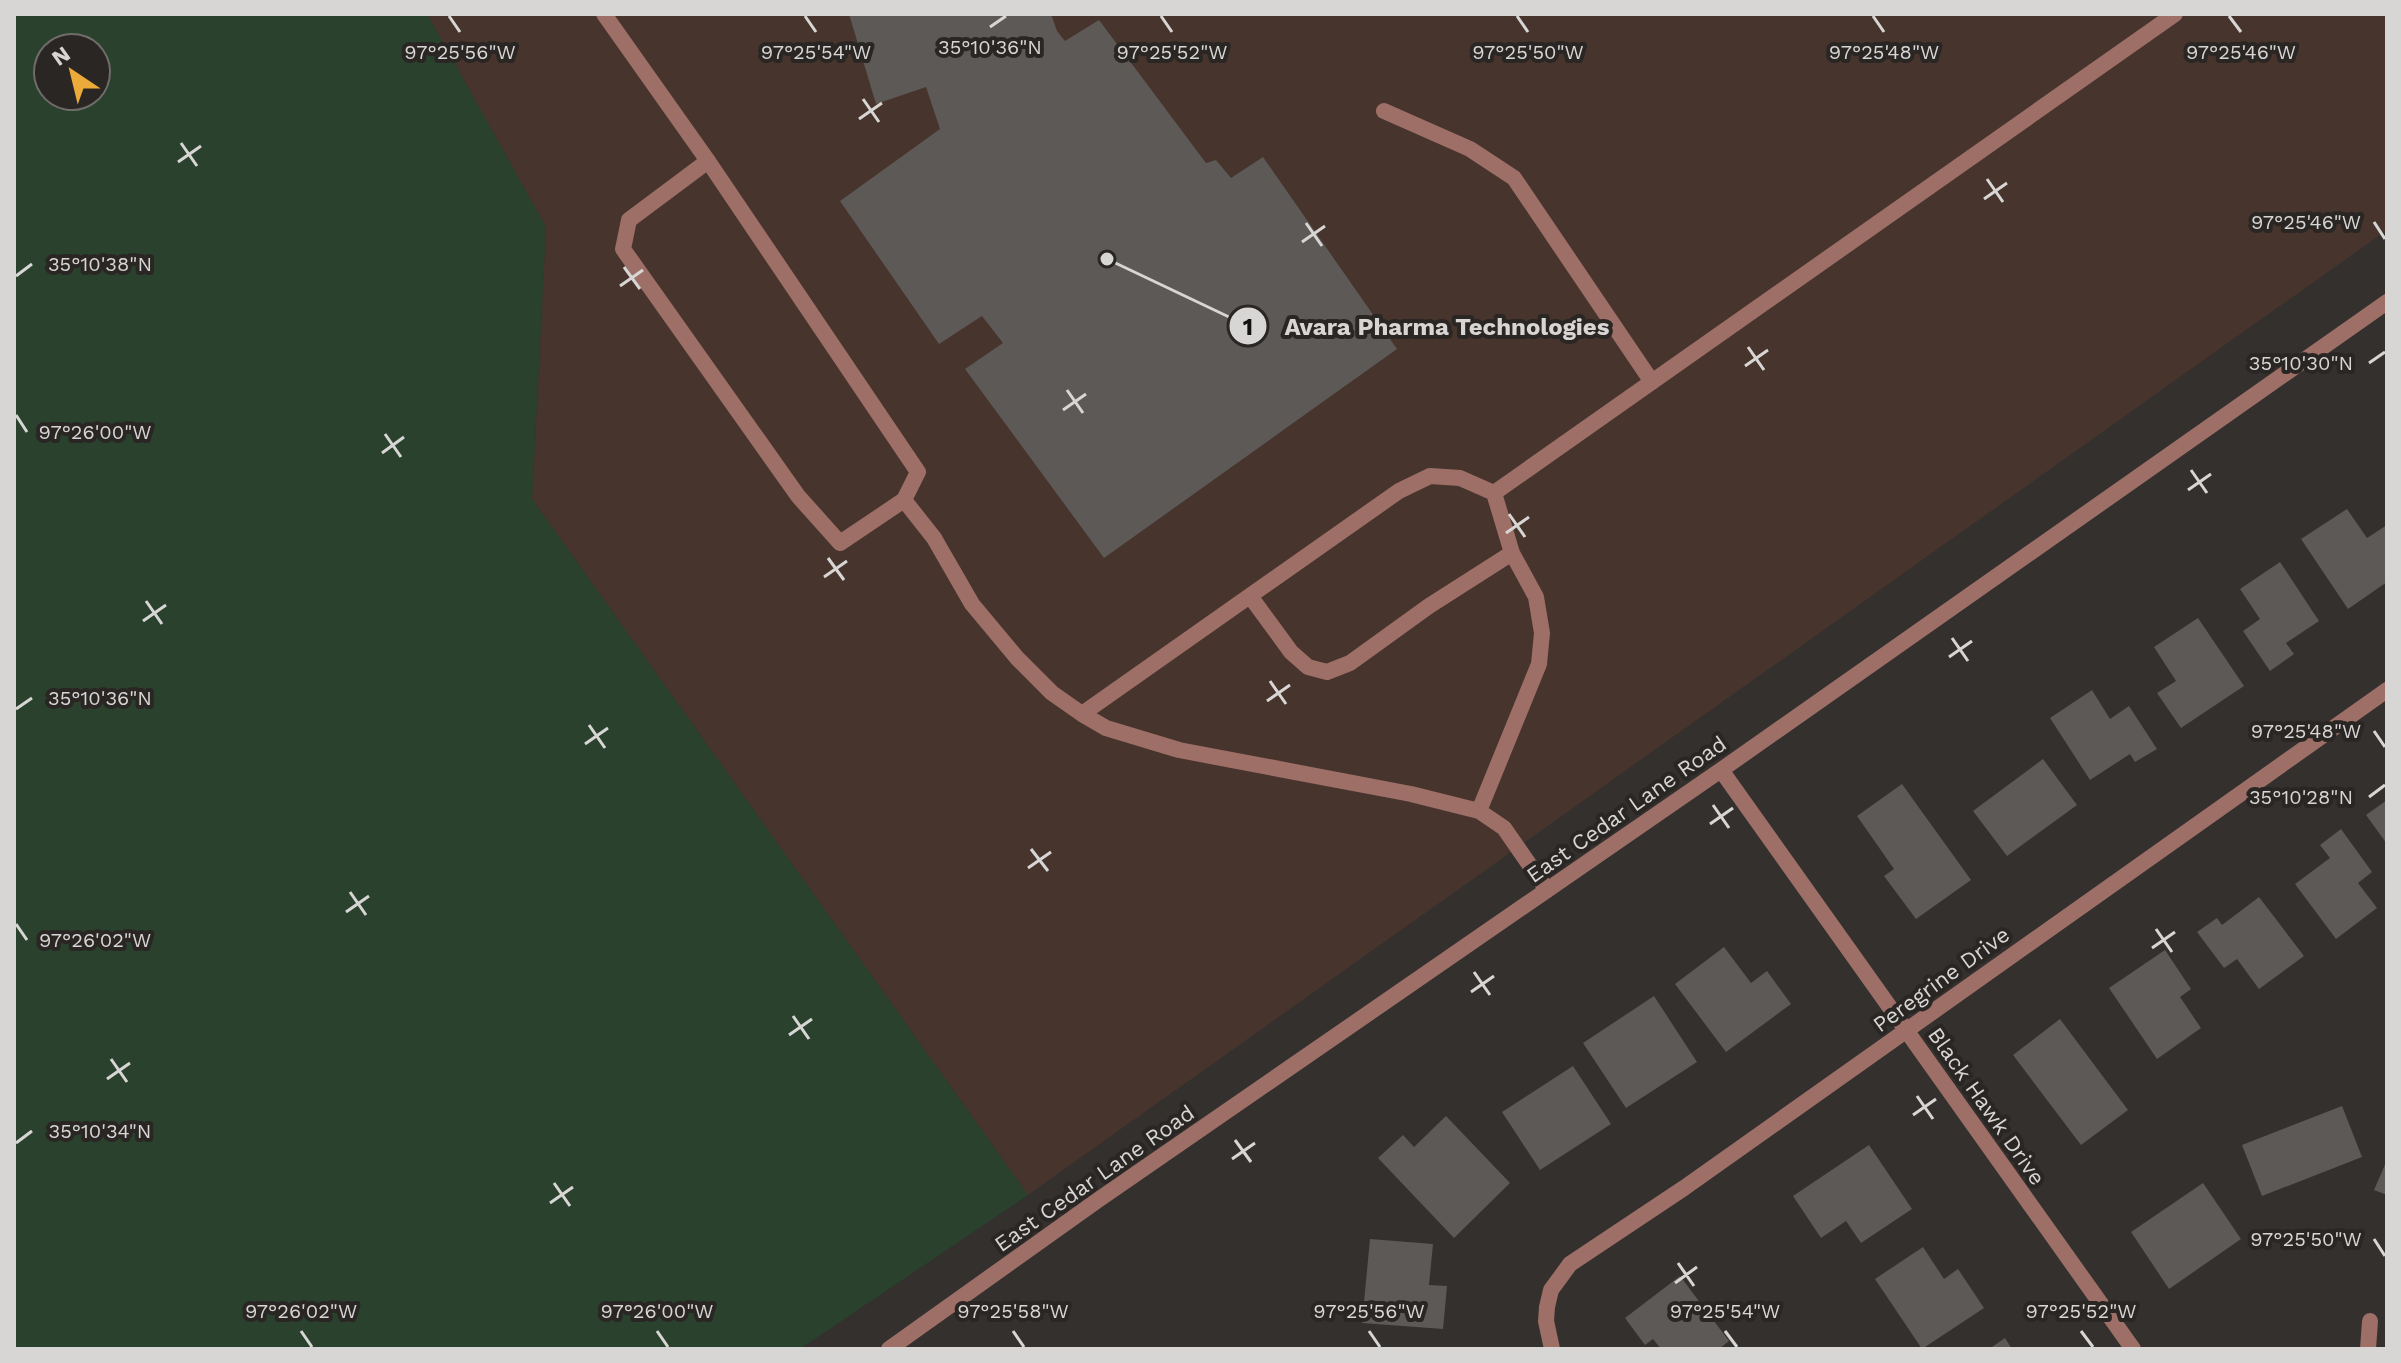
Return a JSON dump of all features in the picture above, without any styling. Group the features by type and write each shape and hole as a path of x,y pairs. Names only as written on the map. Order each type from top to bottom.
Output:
{"street":[{"path":"604,14 708,161 918,472 904,500 840,543 798,496 623,249 629,220 708,161"},
{"path":"1494,493 2175,14"},
{"path":"1384,111 1470,149 1514,178 1652,382"},
{"name":"East Cedar Lane Road","path":"889,1349 2387,302"},
{"path":"1082,714 1399,491 1430,476 1460,478 1494,493 1512,553 1536,597 1542,633 1539,664 1479,811"},
{"path":"904,500 934,538 972,604 1017,658 1052,693 1082,714 1106,728 1179,750 1411,794 1479,811 1504,828 1547,890"},
{"path":"1250,596 1291,652 1308,667 1327,672 1350,663 1429,606 1512,553"},
{"name":"Peregrine Drive","path":"1552,1349 1546,1321 1551,1290 1570,1264 1684,1188 2387,690"},
{"name":"Black Hawk Drive","path":"1721,770 2133,1349"},
{"path":"2368,1349 2370,1321"}],"shaded area":[{"path":"427,14 2387,14 2387,230 1028,1195 532,499 546,227"}],"green space":[{"path":"14,14 427,14 546,227 532,499 1028,1195 800,1349 14,1349"}],"building":[{"path":"849,14 1051,14 1057,31 1065,41 1099,20 1206,163 1216,160 1231,178 1263,157 1397,349 1104,558 965,369 1003,343 982,316 939,344 840,201 940,129 926,87 876,104"},
{"path":"2347,509 2367,538 2387,525 2387,582 2348,609 2301,539"},
{"path":"2280,562 2319,621 2286,643 2294,654 2270,671 2243,631 2260,619 2240,589"},
{"path":"2198,618 2244,686 2181,728 2157,693 2176,681 2154,647"},
{"path":"2092,690 2110,719 2129,706 2157,749 2135,762 2130,754 2090,780 2050,718"},
{"path":"2043,759 2077,805 2007,856 1973,811"},
{"path":"1902,784 1971,880 1916,919 1884,876 1894,869 1857,816"},
{"path":"2387,800 2387,844 2366,815"},
{"path":"2341,829 2372,872 2358,883 2377,908 2336,939 2295,884 2330,858 2320,845"},
{"path":"2259,897 2304,956 2259,989 2237,959 2224,968 2197,932 2217,918 2222,925"},
{"path":"1724,947 1751,983 1767,971 1791,1004 1726,1052 1675,984"},
{"path":"2165,950 2191,989 2180,997 2201,1028 2157,1059 2109,988"},
{"path":"1654,996 1697,1062 1626,1108 1583,1043"},
{"path":"2060,1019 2128,1110 2081,1145 2013,1055"},
{"path":"1573,1066 1611,1124 1540,1170 1502,1112"},
{"path":"2342,1106 2362,1157 2262,1196 2242,1145"},
{"path":"1446,1116 1510,1183 1454,1238 1378,1158 1403,1135 1414,1147"},
{"path":"1869,1145 1912,1209 1861,1243 1846,1221 1821,1238 1793,1196"},
{"path":"2387,1160 2387,1195 2374,1190"},
{"path":"2203,1183 2241,1239 2169,1289 2131,1232"},
{"path":"1370,1239 1433,1244 1429,1285 1447,1286 1443,1329 1362,1323"},
{"path":"1923,1247 1944,1279 1958,1269 1984,1308 1922,1349 1875,1279"},
{"path":"1680,1276 1729,1341 1719,1349 1661,1349 1653,1339 1645,1345 1625,1318"},
{"path":"2005,1338 2012,1349 1989,1349"}],"place":[{"name":"Avara Pharma Technologies","path":"1107,259"}]}
